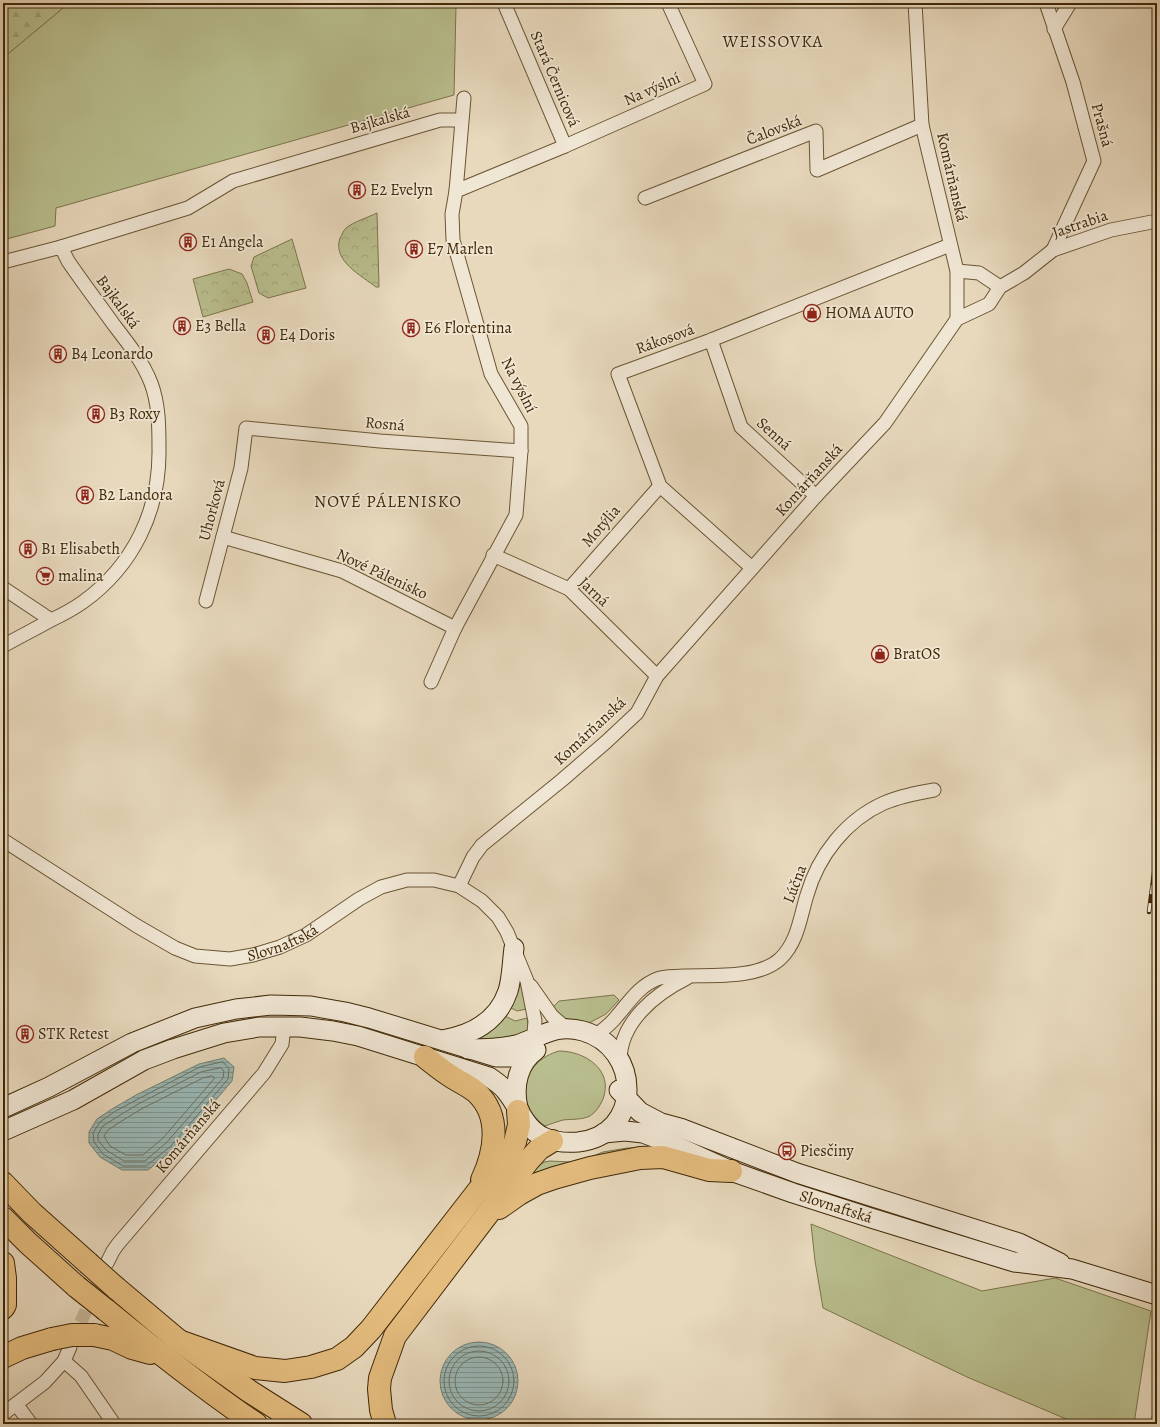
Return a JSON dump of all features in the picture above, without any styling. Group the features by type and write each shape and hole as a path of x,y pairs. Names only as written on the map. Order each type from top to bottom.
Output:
{"highway":[{"path":"425,1057 438,1068 476,1092 483,1100 489,1112 493,1123 494,1136 492,1152 490,1164 478,1191"},
{"path":"179,1341 255,1368 285,1370 311,1367 337,1359 354,1346 371,1329 478,1191 504,1162 515,1142 518,1122"},
{"path":"385,1424 381,1410 379,1389 380,1378 395,1336 528,1161 545,1145"},
{"path":"481,1222 519,1194 537,1184 604,1165 640,1158 658,1157 674,1159 695,1167 709,1170 731,1171"},
{"path":"3,1183 32,1212 98,1263 116,1288 179,1341 249,1391 300,1424"},
{"path":"3,1218 28,1244 77,1287 163,1356 256,1424"},
{"path":"3,1263 5,1278 5,1305 3,1308"},
{"path":"3,1357 22,1348 61,1343 72,1335 94,1335 113,1339 132,1348 163,1356"}],"main road":[{"path":"442,1040 465,1035 476,1030 493,1016 508,990 511,978 514,948"},
{"path":"3,1108 49,1087 132,1043 195,1018 236,1009 271,1005 311,1006 345,1012 468,1048 487,1049 516,1045 541,1047 554,1042 573,1041 589,1046 603,1058 623,1087"},
{"path":"3,1131 73,1100 144,1060 173,1048 224,1033 259,1027 300,1027 358,1036 489,1077 505,1089 518,1122 532,1145 569,1143 584,1141 604,1133 620,1117 625,1072 620,1061 610,1047 595,1036 582,1031 567,1029 552,1031 532,1046 518,1077 516,1098 518,1122"},
{"path":"545,1145 566,1134 600,1121 611,1107 615,1092 623,1087"},
{"name":"Slovnaftská","path":"623,1087 632,1090 642,1100 683,1129 796,1174 1019,1243 1072,1269 1157,1295"},
{"name":"Slovnaftská","path":"604,1133 625,1131 643,1133 668,1142 731,1171 807,1198 1014,1262 1072,1269"},
{"path":"545,1145 561,1155 584,1153 614,1143 635,1142 684,1150"}],"street":[{"name":"Stará Černicová","path":"504,3 565,146"},
{"name":"Na výslní","path":"431,682 455,628 493,555 516,515 521,451 521,426 491,374 453,240 452,214 456,192 705,84 668,3"},
{"name":"Komárňanská","path":"459,886 473,857 482,845 562,780 606,742 637,712 657,676 816,496 885,423 958,319 957,271 922,125 915,3"},
{"name":"Prašná","path":"1046,3 1073,82 1094,161 1053,250"},
{"path":"1054,28 1070,3"},
{"path":"456,192 464,98"},
{"name":"Bajkalská","path":"3,262 61,247 188,208 232,181 440,120 461,120"},
{"name":"Čalovská","path":"645,198 816,131 817,170 922,125"},
{"name":"Jastrabia","path":"958,319 989,304 1000,287 1024,274 1053,250 1111,230 1157,221"},
{"name":"Rákosová","path":"752,568 660,486 618,374 711,340 950,245"},
{"name":"Bajkalská","path":"3,646 82,602 95,592 121,567 138,541 149,516 156,483 159,459 157,404 148,377 142,363 68,261 61,247"},
{"path":"957,271 980,274 1000,287"},
{"name":"Senná","path":"711,340 741,427 816,496"},
{"name":"Rosná","path":"246,428 521,451"},
{"name":"Uhorková","path":"206,601 241,468 246,428"},
{"name":"Motýlia","path":"569,589 660,486"},
{"name":"Nové Pálenisko","path":"223,537 342,571 455,628"},
{"name":"Jarná","path":"493,555 569,589 657,676"},
{"path":"3,588 51,620"},
{"name":"Lúčna","path":"595,1036 613,1020 630,1000 646,985 665,977 740,974 755,971 780,959 792,944 807,894 816,873 826,853 838,837 868,811 900,797 934,790"},
{"name":"Slovnaftská","path":"3,840 137,926 176,948 195,956 230,959 253,955 280,947 306,934 359,899 381,887 407,880 434,880 459,886 482,901 498,917 514,948 527,981 535,1021 532,1046"},
{"name":"Lúčna","path":"620,1061 620,1052 624,1038 642,1010 659,994 690,976"},
{"name":"Slovnaftská","path":"527,981 552,1016 567,1029"},
{"name":"Komárňanská","path":"98,1263 113,1251 264,1073 282,1044 284,1027"},
{"path":"61,1343 64,1361 81,1376 114,1424"},
{"path":"3,1414 45,1382 64,1361"},
{"path":"16,1404 30,1424"}],"green space":[{"path":"3,3 69,3 3,58"},
{"path":"69,3 453,3 456,6 454,95 56,208 55,226 3,240 3,58"},
{"path":"377,213 379,287 376,287 356,273 344,261 340,254 339,246 340,238 346,228"},
{"path":"292,239 306,288 268,298 259,293 251,266 254,257"},
{"path":"229,269 242,274 247,283 253,302 203,317 193,279"},
{"path":"518,979 524,994 527,1009 517,1011 509,1007"},
{"path":"614,995 619,1000 606,1014 591,1022 583,1024 565,1020 553,1007 559,1001"},
{"path":"503,1015 515,1021 527,1018 529,1031 515,1039 479,1040 478,1038"},
{"path":"559,1051 578,1054 595,1064 601,1071 605,1089 601,1104 590,1116 580,1119 563,1120 545,1126 535,1117 528,1106 525,1095 526,1084 529,1074 536,1064 546,1056"},
{"path":"627,1148 644,1148 528,1182 531,1173 544,1162 571,1162 583,1160 603,1152"},
{"path":"811,1224 982,1291 1055,1278 1151,1311 1134,1424 1078,1424 967,1377 823,1308 815,1261"}],"water":[{"path":"224,1058 234,1067 232,1081 174,1149 148,1170 122,1170 100,1157 89,1143 89,1132 97,1119 112,1109 136,1095 199,1064"},
{"path":"471,1342 487,1342 501,1348 512,1359 518,1373 518,1389 512,1403 501,1414 487,1420 471,1420 457,1414 446,1403 440,1389 440,1373 446,1359 457,1348"}],"tunnel":[{"path":"73,1340 104,1270"}],"railway":[{"path":"1149,912 1157,850"},
{"path":"1153,1424 1157,1397"}],"place":[{"name":"E2 Evelyn","path":"357,190"},
{"name":"E1 Angela","path":"188,242"},
{"name":"E7 Marlen","path":"414,249"},
{"name":"HOMA AUTO","path":"812,313"},
{"name":"E3 Bella","path":"182,326"},
{"name":"E6 Florentina","path":"411,328"},
{"name":"E4 Doris","path":"266,335"},
{"name":"B4 Leonardo","path":"58,354"},
{"name":"B3 Roxy","path":"96,414"},
{"name":"B2 Landora","path":"85,495"},
{"name":"B1 Elisabeth","path":"28,549"},
{"name":"malina","path":"45,576"},
{"name":"BratOS","path":"880,654"},
{"name":"STK Retest","path":"25,1034"},
{"name":"Piesčiny","path":"787,1151"}],"district":[{"name":"WEISSOVKA","path":"773,41"},
{"name":"NOVÉ PÁLENISKO","path":"388,501"}]}
